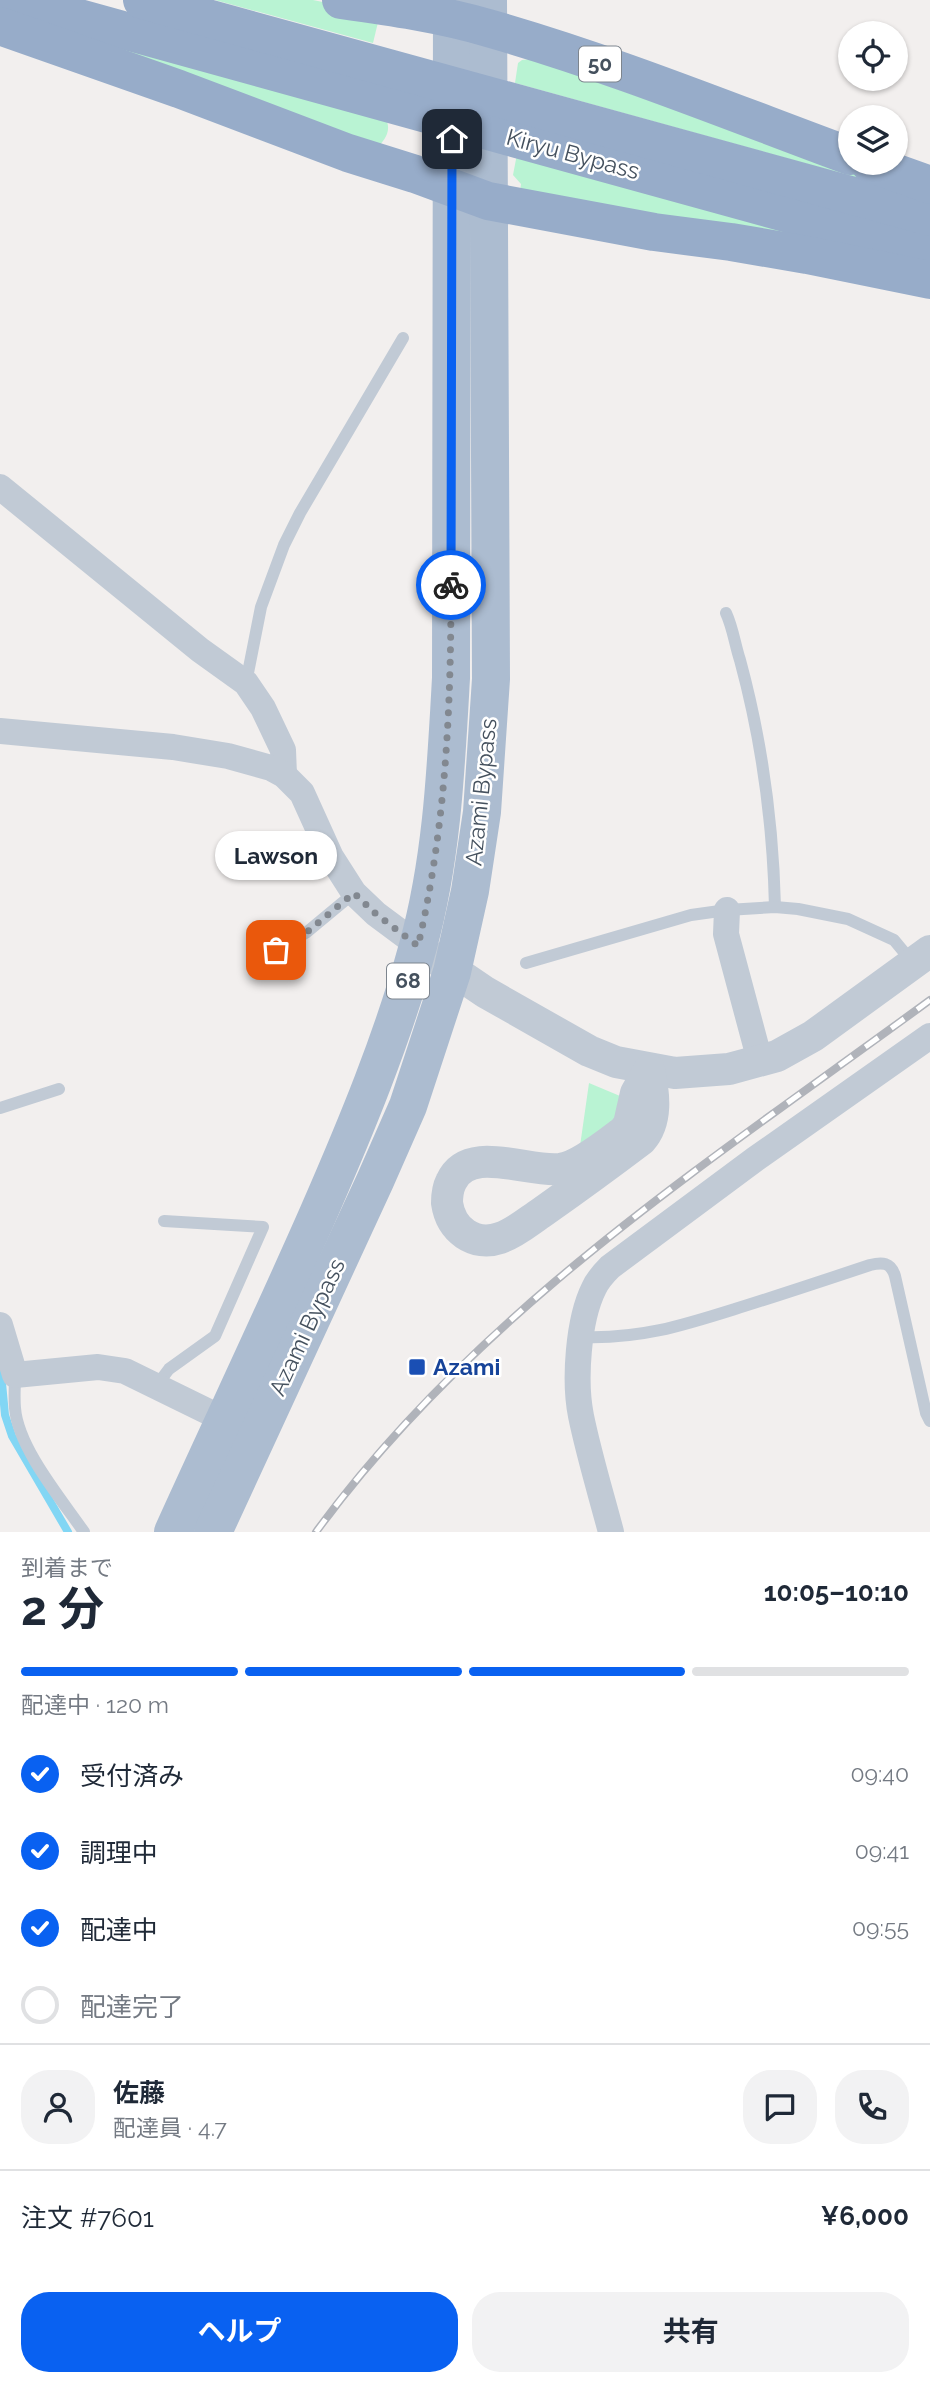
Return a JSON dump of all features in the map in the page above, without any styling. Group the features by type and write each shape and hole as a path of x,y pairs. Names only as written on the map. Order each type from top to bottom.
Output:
{"highway":[{"name":"Kiryu Bypass","path":"14,0 431,96"},
{"name":"Kiryu Bypass","path":"142,0 431,96 509,118 930,253"},
{"name":"50","path":"341,0 470,12 604,66 838,152"},
{"path":"0,26 488,201 654,232 807,255 930,280"},
{"name":"Kiryu Bypass","path":"509,118 930,217"},
{"path":"902,175 930,185"}],"main road":[{"name":"Azami Bypass","path":"173,1532 223,1419 262,1340 365,1105 418,946 428,903 439,834 451,678 452,187 470,12"},
{"name":"Azami Bypass","path":"213,1532 376,1181 408,1106 452,972 470,891 482,812 491,679 488,201 470,12"}],"street":[{"path":"0,487 200,650 246,683 263,708 283,750 284,775"},
{"path":"0,731 173,747 257,763 284,775 302,793 331,857 354,893 376,914 452,972 589,1051 616,1062 649,1070 699,1072 760,1062 777,1056 813,1036 921,957"},
{"path":"727,910 726,934 760,1062"},
{"path":"611,1532 581,1416 579,1366 588,1303 594,1287 610,1267 754,1160 930,1036"},
{"path":"552,1185 646,1134 655,1096 649,1070"},
{"path":"1,1333 15,1375 98,1367 125,1371 223,1419"}],"lane":[{"path":"246,683 261,607 274,566 300,513 404,338"},
{"path":"726,613 747,684 765,781 770,813 775,907"},
{"path":"276,950 307,932 354,893"},
{"path":"526,963 691,915 775,907 848,919 894,940 921,957"},
{"path":"0,1108 59,1089"},
{"path":"157,1385 169,1369 215,1336 263,1227 164,1221"},
{"path":"582,1337 612,1338 649,1334 788,1293 880,1262 893,1269 930,1421"},
{"path":"15,1375 15,1410 22,1432 41,1471 84,1532"}],"green space":[{"path":"215,0 313,0 380,14 373,43"},
{"path":"2,12 386,119 388,132 376,150"},
{"path":"531,59 838,166 838,173 515,83 518,63"},
{"path":"517,154 930,268 520,192 521,184 513,175"},
{"path":"847,175 864,175 930,198"},
{"path":"589,1083 620,1096 621,1117 579,1153"}],"waterway":[{"path":"1,1372 5,1415 12,1436 68,1532"}],"railway":[{"path":"316,1532 380,1452 450,1378 524,1308 683,1180 930,1000"}],"way so far":[{"path":"276,950 307,932 354,893 376,914 418,946 439,834 446,764 451,678 451,585"}],"place":[{"name":"Lawson","path":"276,950"},
{"name":"Azami","path":"417,1367"}],"route":[{"path":"451,585 452,139"}]}
